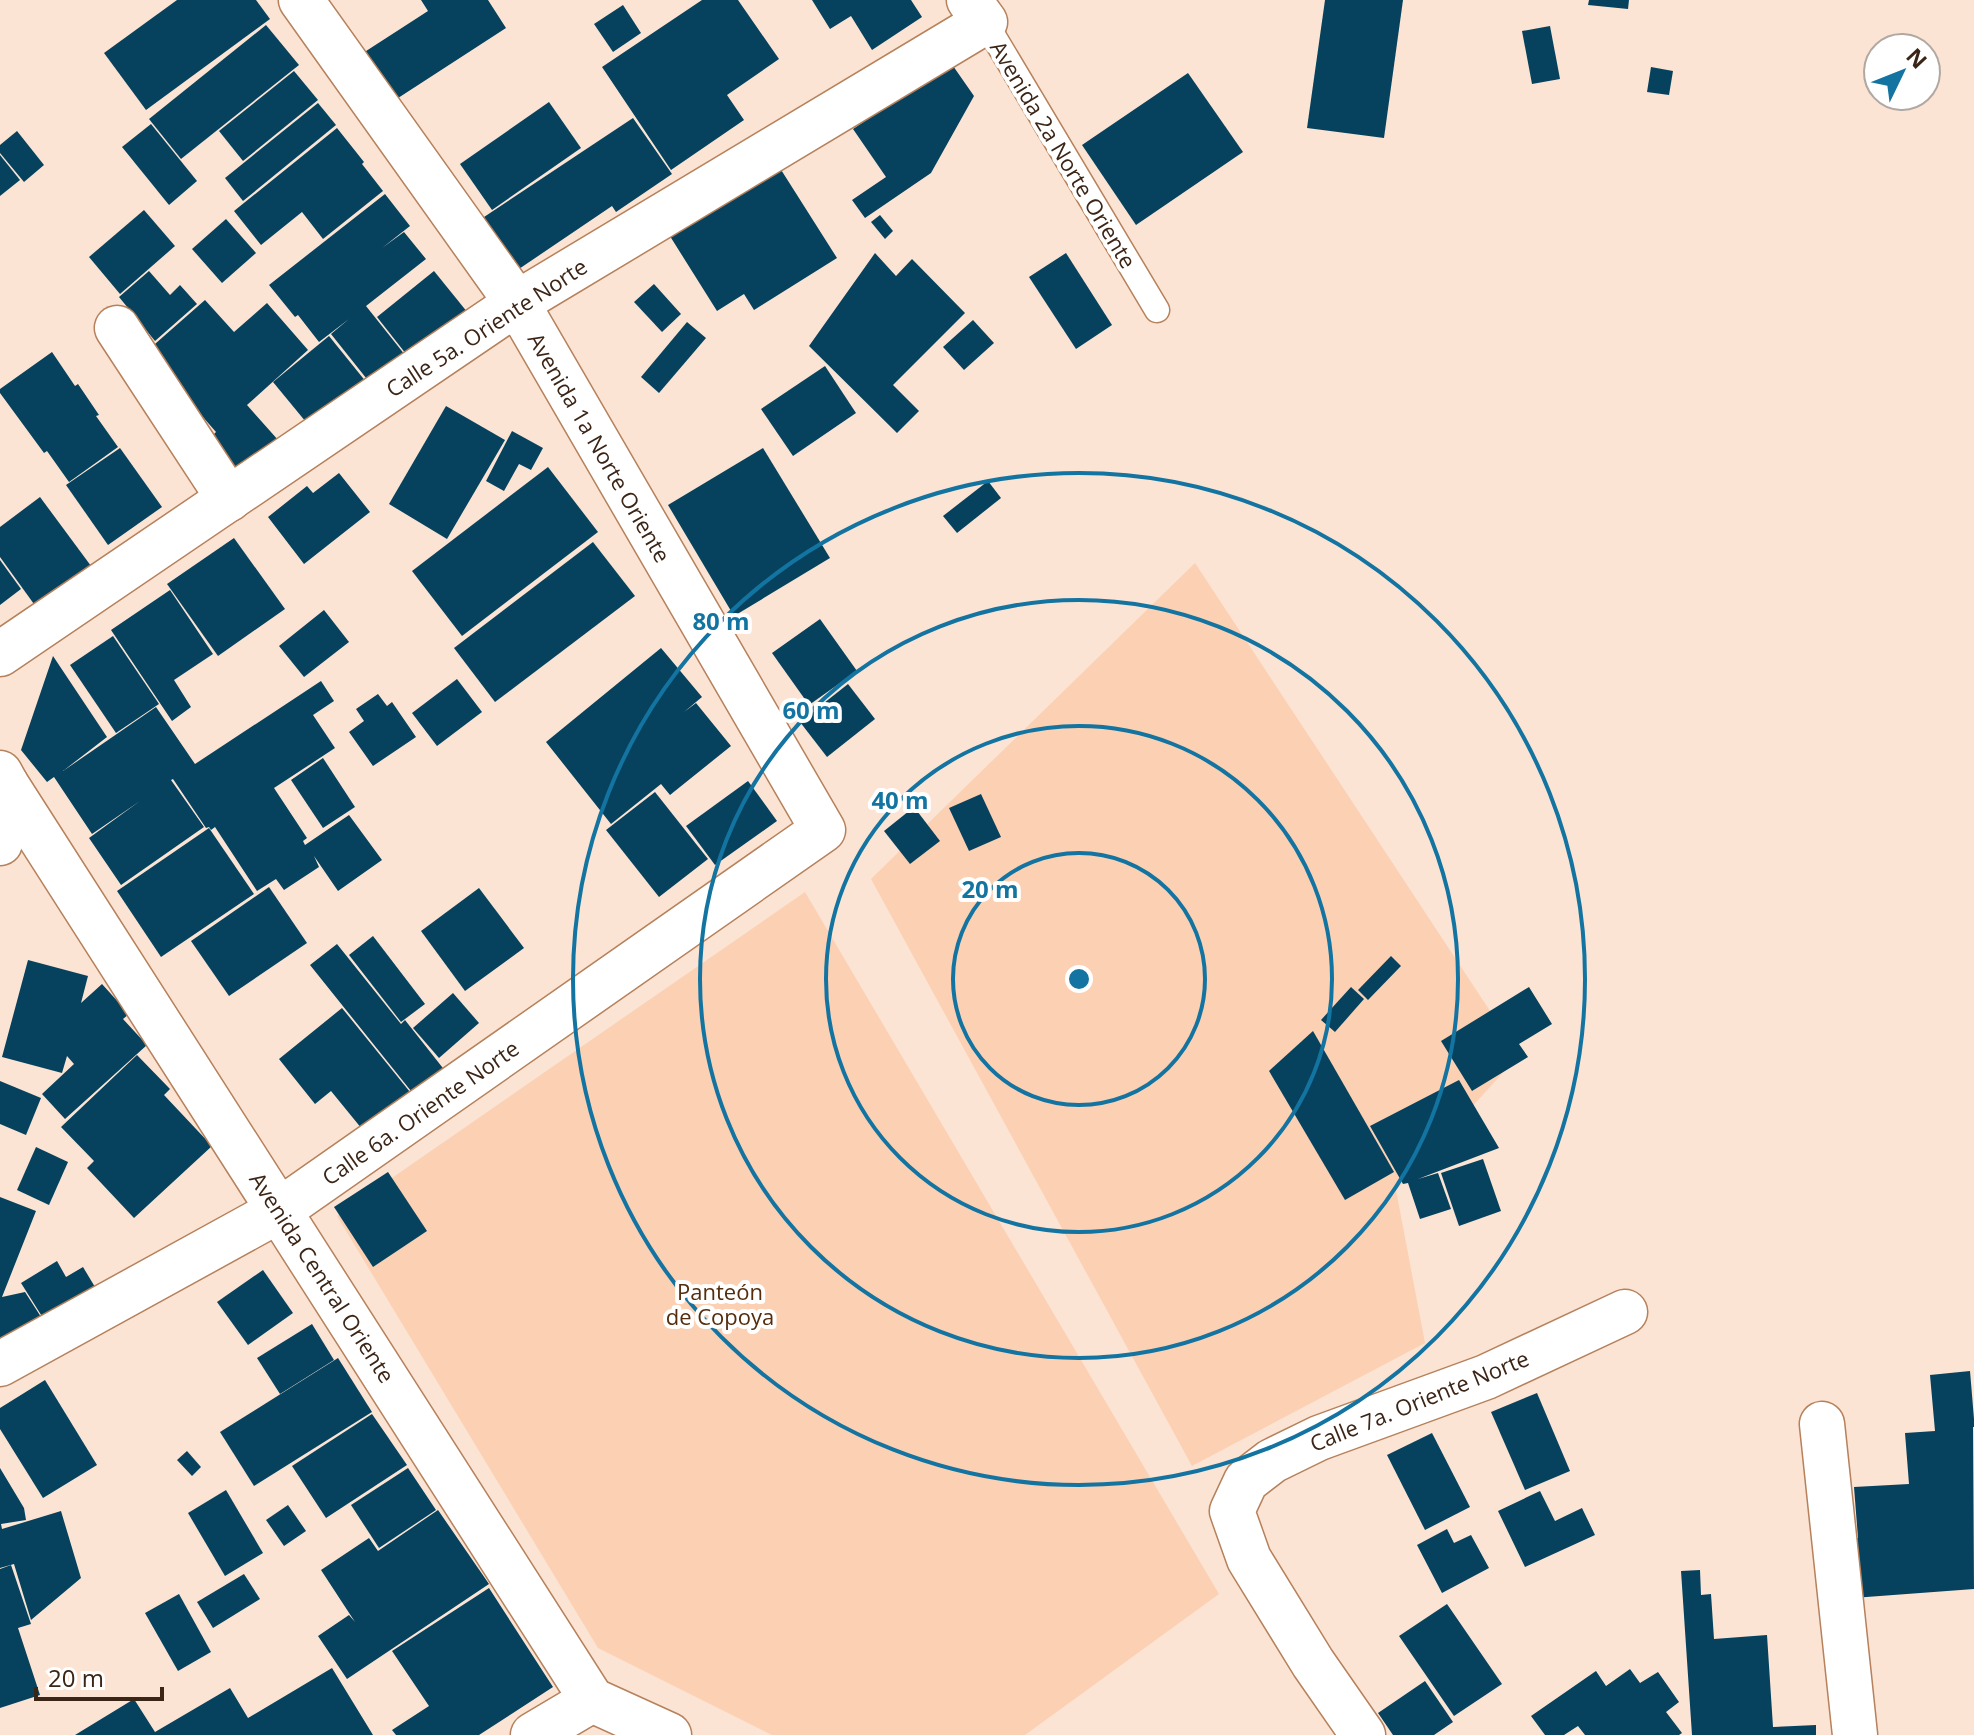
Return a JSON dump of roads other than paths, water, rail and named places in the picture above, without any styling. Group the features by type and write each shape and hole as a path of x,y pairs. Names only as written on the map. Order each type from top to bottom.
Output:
{"street":[{"name":"Avenida 1a Norte Oriente","path":"301,0 517,303 823,830"},
{"name":"Calle 5a. Oriente Norte","path":"0,654 517,303 977,11"},
{"path":"117,328 229,499"},
{"name":"Avenida Central Oriente","path":"0,843 3,779"},
{"name":"Avenida Central Oriente","path":"3,779 592,1700"},
{"name":"Calle 6a. Oriente Norte","path":"0,1364 280,1210 823,830"},
{"name":"Calle 7a. Oriente Norte","path":"1363,1735 1313,1663 1249,1559 1232,1511 1246,1481 1272,1461 1319,1438 1486,1377 1625,1312"},
{"path":"1822,1424 1855,1735"},
{"path":"533,1735 592,1700 669,1735"}],"lane":[{"name":"Avenida 2a Norte Oriente","path":"977,11 1157,310"}],"park label":[{"name":"Panteón de Copoya","path":"720,1304"}]}
